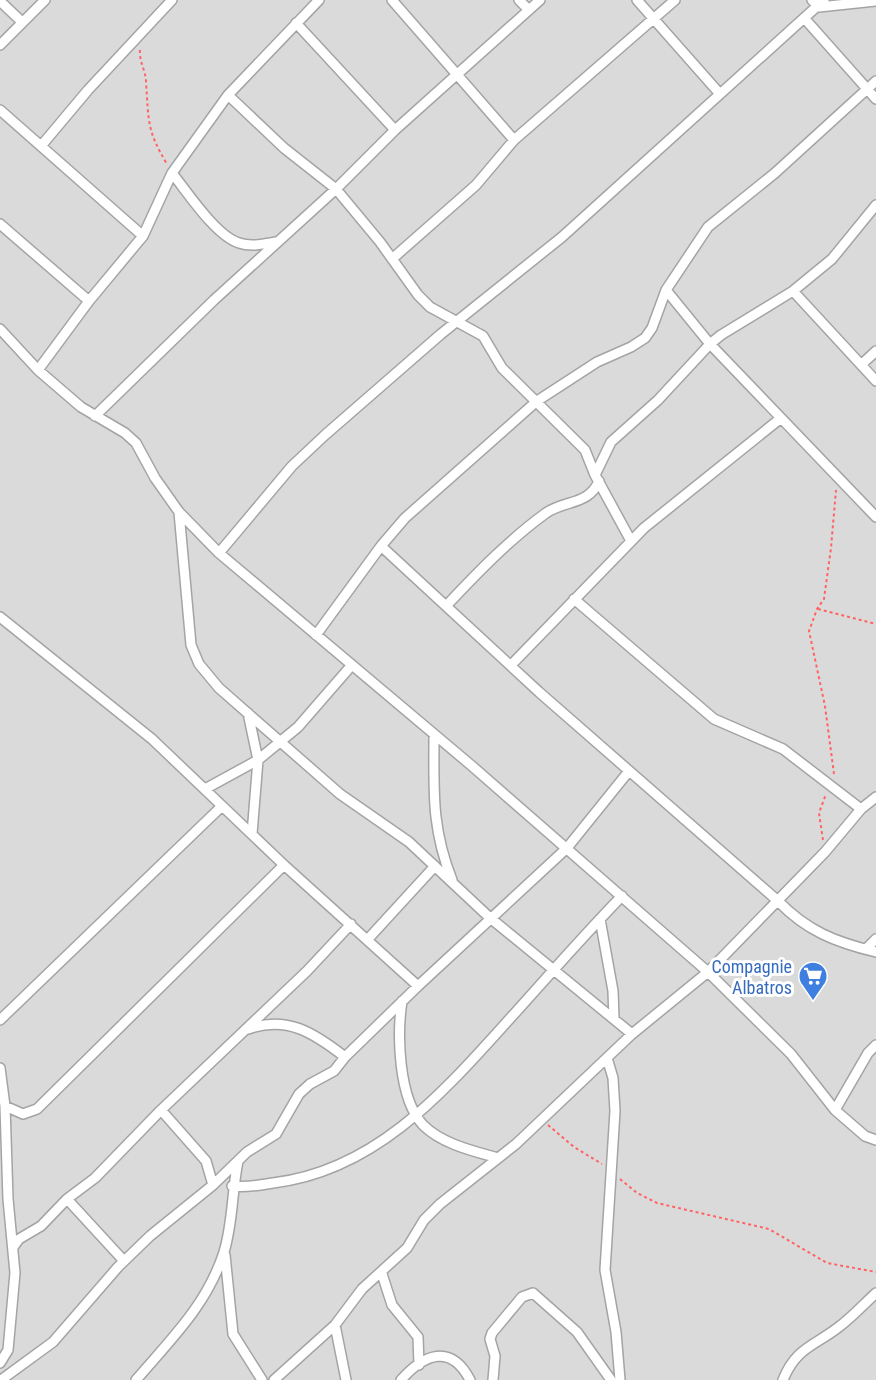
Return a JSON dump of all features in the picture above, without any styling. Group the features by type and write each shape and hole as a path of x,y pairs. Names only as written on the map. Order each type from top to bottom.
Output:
{"street":[{"path":"0,45 45,0"},
{"path":"41,146 140,32 172,0"},
{"path":"38,370 89,301 143,236 172,173 228,95 319,0"},
{"path":"392,0 459,74 514,140"},
{"path":"519,0 529,10"},
{"path":"95,416 276,242 336,189 395,130 540,0"},
{"path":"637,0 720,94"},
{"path":"392,259 476,185 514,140 675,0"},
{"path":"0,1 22,22"},
{"path":"219,553 300,458 457,322 562,237 805,19 819,2 876,1"},
{"path":"805,19 876,99"},
{"path":"296,23 395,130"},
{"path":"316,635 381,546 405,518 537,401 597,362 645,338 652,328 666,290 708,227 775,173 876,81"},
{"path":"228,95 284,148 336,189 418,295 430,307 483,336 502,368 585,450 597,478 631,541"},
{"path":"0,110 143,236"},
{"path":"172,173 222,233 234,241 252,245 276,242"},
{"path":"447,605 474,576 541,517 556,507 589,496 611,442 650,408 710,344 793,291 832,259 876,205"},
{"path":"0,224 89,301"},
{"path":"666,290 710,344 876,517"},
{"path":"793,291 876,381"},
{"path":"0,329 38,370 95,416 125,433 136,443 155,478 179,512 219,553 567,848 708,972 791,1054 835,1110 865,1136 876,1140"},
{"path":"862,364 876,351"},
{"path":"511,665 631,541 781,418"},
{"path":"179,512 191,645 199,664 219,688 340,794 394,831 452,881 489,917 632,1034"},
{"path":"381,546 629,771 778,901 797,921 822,935 871,950 876,939"},
{"path":"574,599 714,718 783,749 861,809"},
{"path":"0,617 152,739 221,807 369,939 418,986"},
{"path":"205,789 258,760 281,741 310,715 351,666"},
{"path":"248,713 258,760 252,834"},
{"path":"434,735 434,819 442,854 452,881"},
{"path":"1,1380 53,1342 124,1261 238,1161 276,1134 299,1094 310,1084 329,1076 345,1057 489,917 567,848 629,771"},
{"path":"274,1380 335,1325 362,1289 382,1274 407,1248 424,1220 440,1204 498,1158 632,1034 708,972 825,852 861,809 876,797"},
{"path":"0,1020 221,807"},
{"path":"5,1106 23,1113 37,1109 284,865"},
{"path":"369,939 435,866"},
{"path":"232,1186 245,1188 296,1180 350,1160 379,1145 416,1115 467,1067 622,896"},
{"path":"600,919 613,992 614,1019"},
{"path":"14,1246 19,1239 46,1221 67,1199 95,1178 243,1030 279,999 351,924"},
{"path":"402,1001 398,1027 399,1058 416,1115 429,1129 459,1147 498,1158"},
{"path":"243,1030 272,1023 297,1026 345,1057"},
{"path":"835,1110 868,1053 876,1045"},
{"path":"607,1058 613,1078 615,1111 605,1270 616,1332 620,1380"},
{"path":"0,1068 5,1106 4,1200 14,1246 15,1273 8,1350 0,1363"},
{"path":"161,1110 202,1156 210,1169 213,1185"},
{"path":"238,1161 232,1186 225,1250 233,1334 262,1380"},
{"path":"67,1199 124,1261"},
{"path":"136,1380 194,1314 208,1291 225,1250"},
{"path":"382,1274 392,1305 418,1337 419,1365"},
{"path":"493,1380 495,1356 490,1339 492,1333 522,1297 533,1293 577,1332 611,1380"},
{"path":"783,1380 790,1363 798,1354 840,1326 876,1293"},
{"path":"335,1325 346,1380"},
{"path":"401,1380 436,1354 449,1358 460,1366 470,1380"}],"path":[{"path":"140,32 139,60 146,79 147,118 150,132 172,173"},
{"path":"825,852 819,813 835,771 808,631 824,599 837,475"},
{"path":"817,609 876,624"},
{"path":"542,1119 574,1147 610,1170 637,1193 657,1203 769,1229 826,1263 876,1272"}],"shaded area":[{"path":"0,0 876,0 876,1380 0,1380"}],"place":[{"name":"Compagnie Albatros","path":"813,1002"}]}
